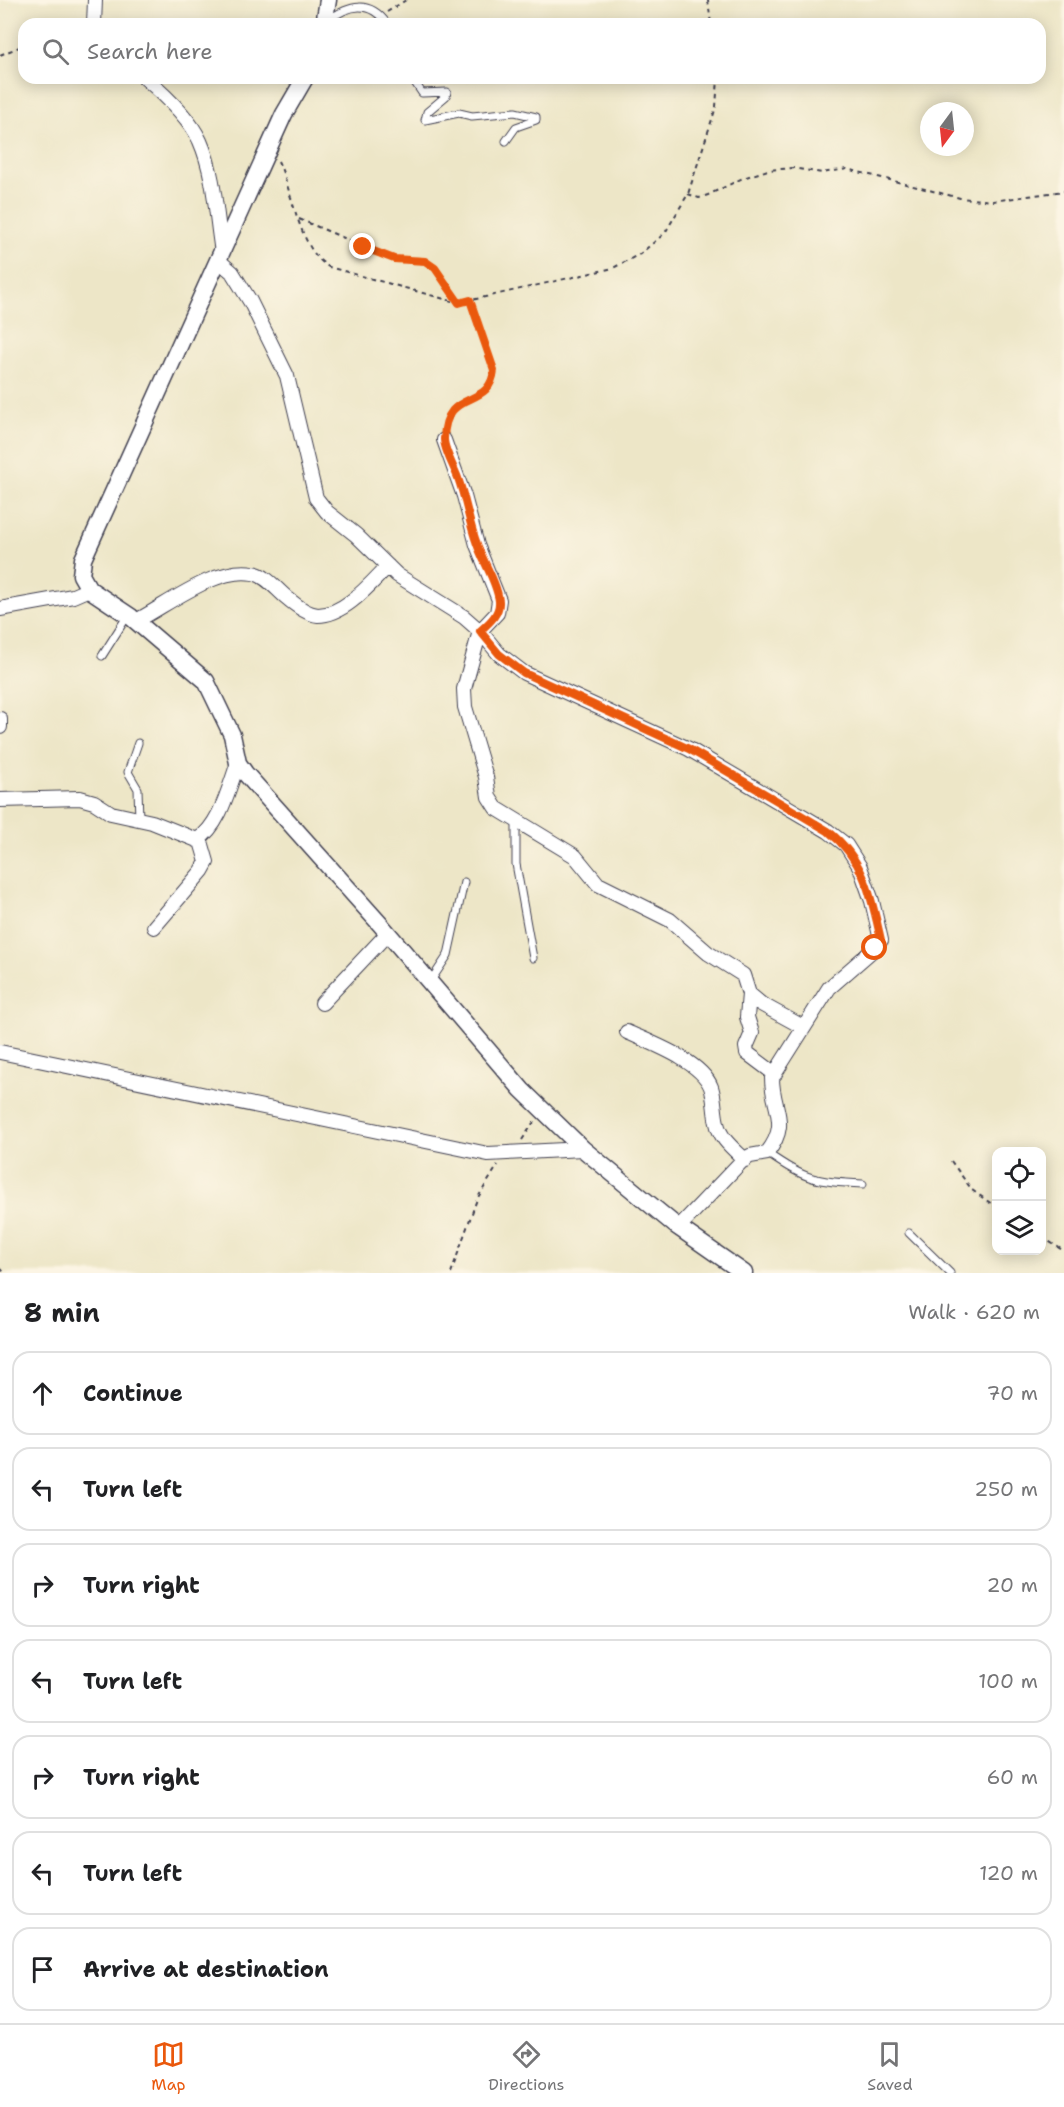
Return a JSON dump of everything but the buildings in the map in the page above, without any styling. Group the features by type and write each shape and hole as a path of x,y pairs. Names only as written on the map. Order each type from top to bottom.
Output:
{"street":[{"path":"94,18 95,0"},
{"path":"326,18 328,0"},
{"path":"151,84 184,117 200,140 212,190 220,256 250,301 287,376 316,498 327,512 397,575 464,617 480,631 499,654 524,673 689,749 828,831 846,845 860,867 872,901 881,940 869,954 829,988 775,1074 772,1089 781,1124 777,1140 767,1153 744,1160 678,1228"},
{"path":"302,84 284,114 83,559 81,575 89,589 132,618 206,681 232,735 238,763 542,1110 583,1149 678,1228 744,1273"},
{"path":"444,440 464,496 477,545 499,600 497,613 480,631 464,689 465,706 486,777 489,797 496,808 575,855 598,884 670,920 708,952 743,975 749,994 747,1017 752,1033 746,1047 747,1053 775,1074"},
{"path":"132,618 168,604 188,590 228,574 253,573 267,580 305,611 318,615 354,600 388,566"},
{"path":"0,609 73,596 89,589"},
{"path":"0,718 0,727"},
{"path":"0,800 80,798 94,802 111,813 139,819 197,840 222,805 238,763"},
{"path":"154,927 202,872 207,862 200,838"},
{"path":"322,1003 388,933"},
{"path":"749,994 761,1004 803,1027"},
{"path":"627,1032 684,1060 702,1073 711,1086 717,1126 725,1140 744,1160"},
{"path":"0,1052 488,1154 583,1149"}],"lane":[{"path":"332,18 351,3 363,1 375,7 384,18"},
{"path":"416,84 422,93 447,92 446,96 428,112 424,120 459,113 472,116 515,112 536,117 536,120 516,127 506,141"},
{"path":"102,656 132,618"},
{"path":"138,743 128,772 138,789 139,819"},
{"path":"516,821 516,864 533,958"},
{"path":"430,982 448,955 464,882"},
{"path":"767,1153 796,1173 821,1182 863,1184"},
{"path":"909,1233 950,1273"}],"path":[{"path":"382,15 406,0"},
{"path":"708,0 710,18"},
{"path":"0,55 18,48"},
{"path":"268,152 279,164 309,247 319,261 329,267 459,303 613,268 640,254 665,233 688,194 716,107 718,84"},
{"path":"688,194 699,198 743,178 768,170 793,168 822,173 847,170 960,198 993,201 1064,191"},
{"path":"299,219 394,259 425,261 435,268 459,303"},
{"path":"444,440 448,418 455,405 486,392 492,382 494,370 470,300"},
{"path":"451,1273 477,1198 487,1179 499,1164 513,1154 542,1110"},
{"path":"951,1161 972,1190 992,1204"},
{"path":"1046,1240 1064,1251"},
{"path":"0,1268 5,1273"}],"route":[{"path":"363,247 394,259 425,261 435,268 459,303 470,300 494,370 492,382 486,392 455,405 448,418 444,440 464,496 467,516 499,600 497,613 491,622 480,631 499,654 524,673 689,749 828,831 846,845 860,867 872,901 881,940 875,948"}]}
